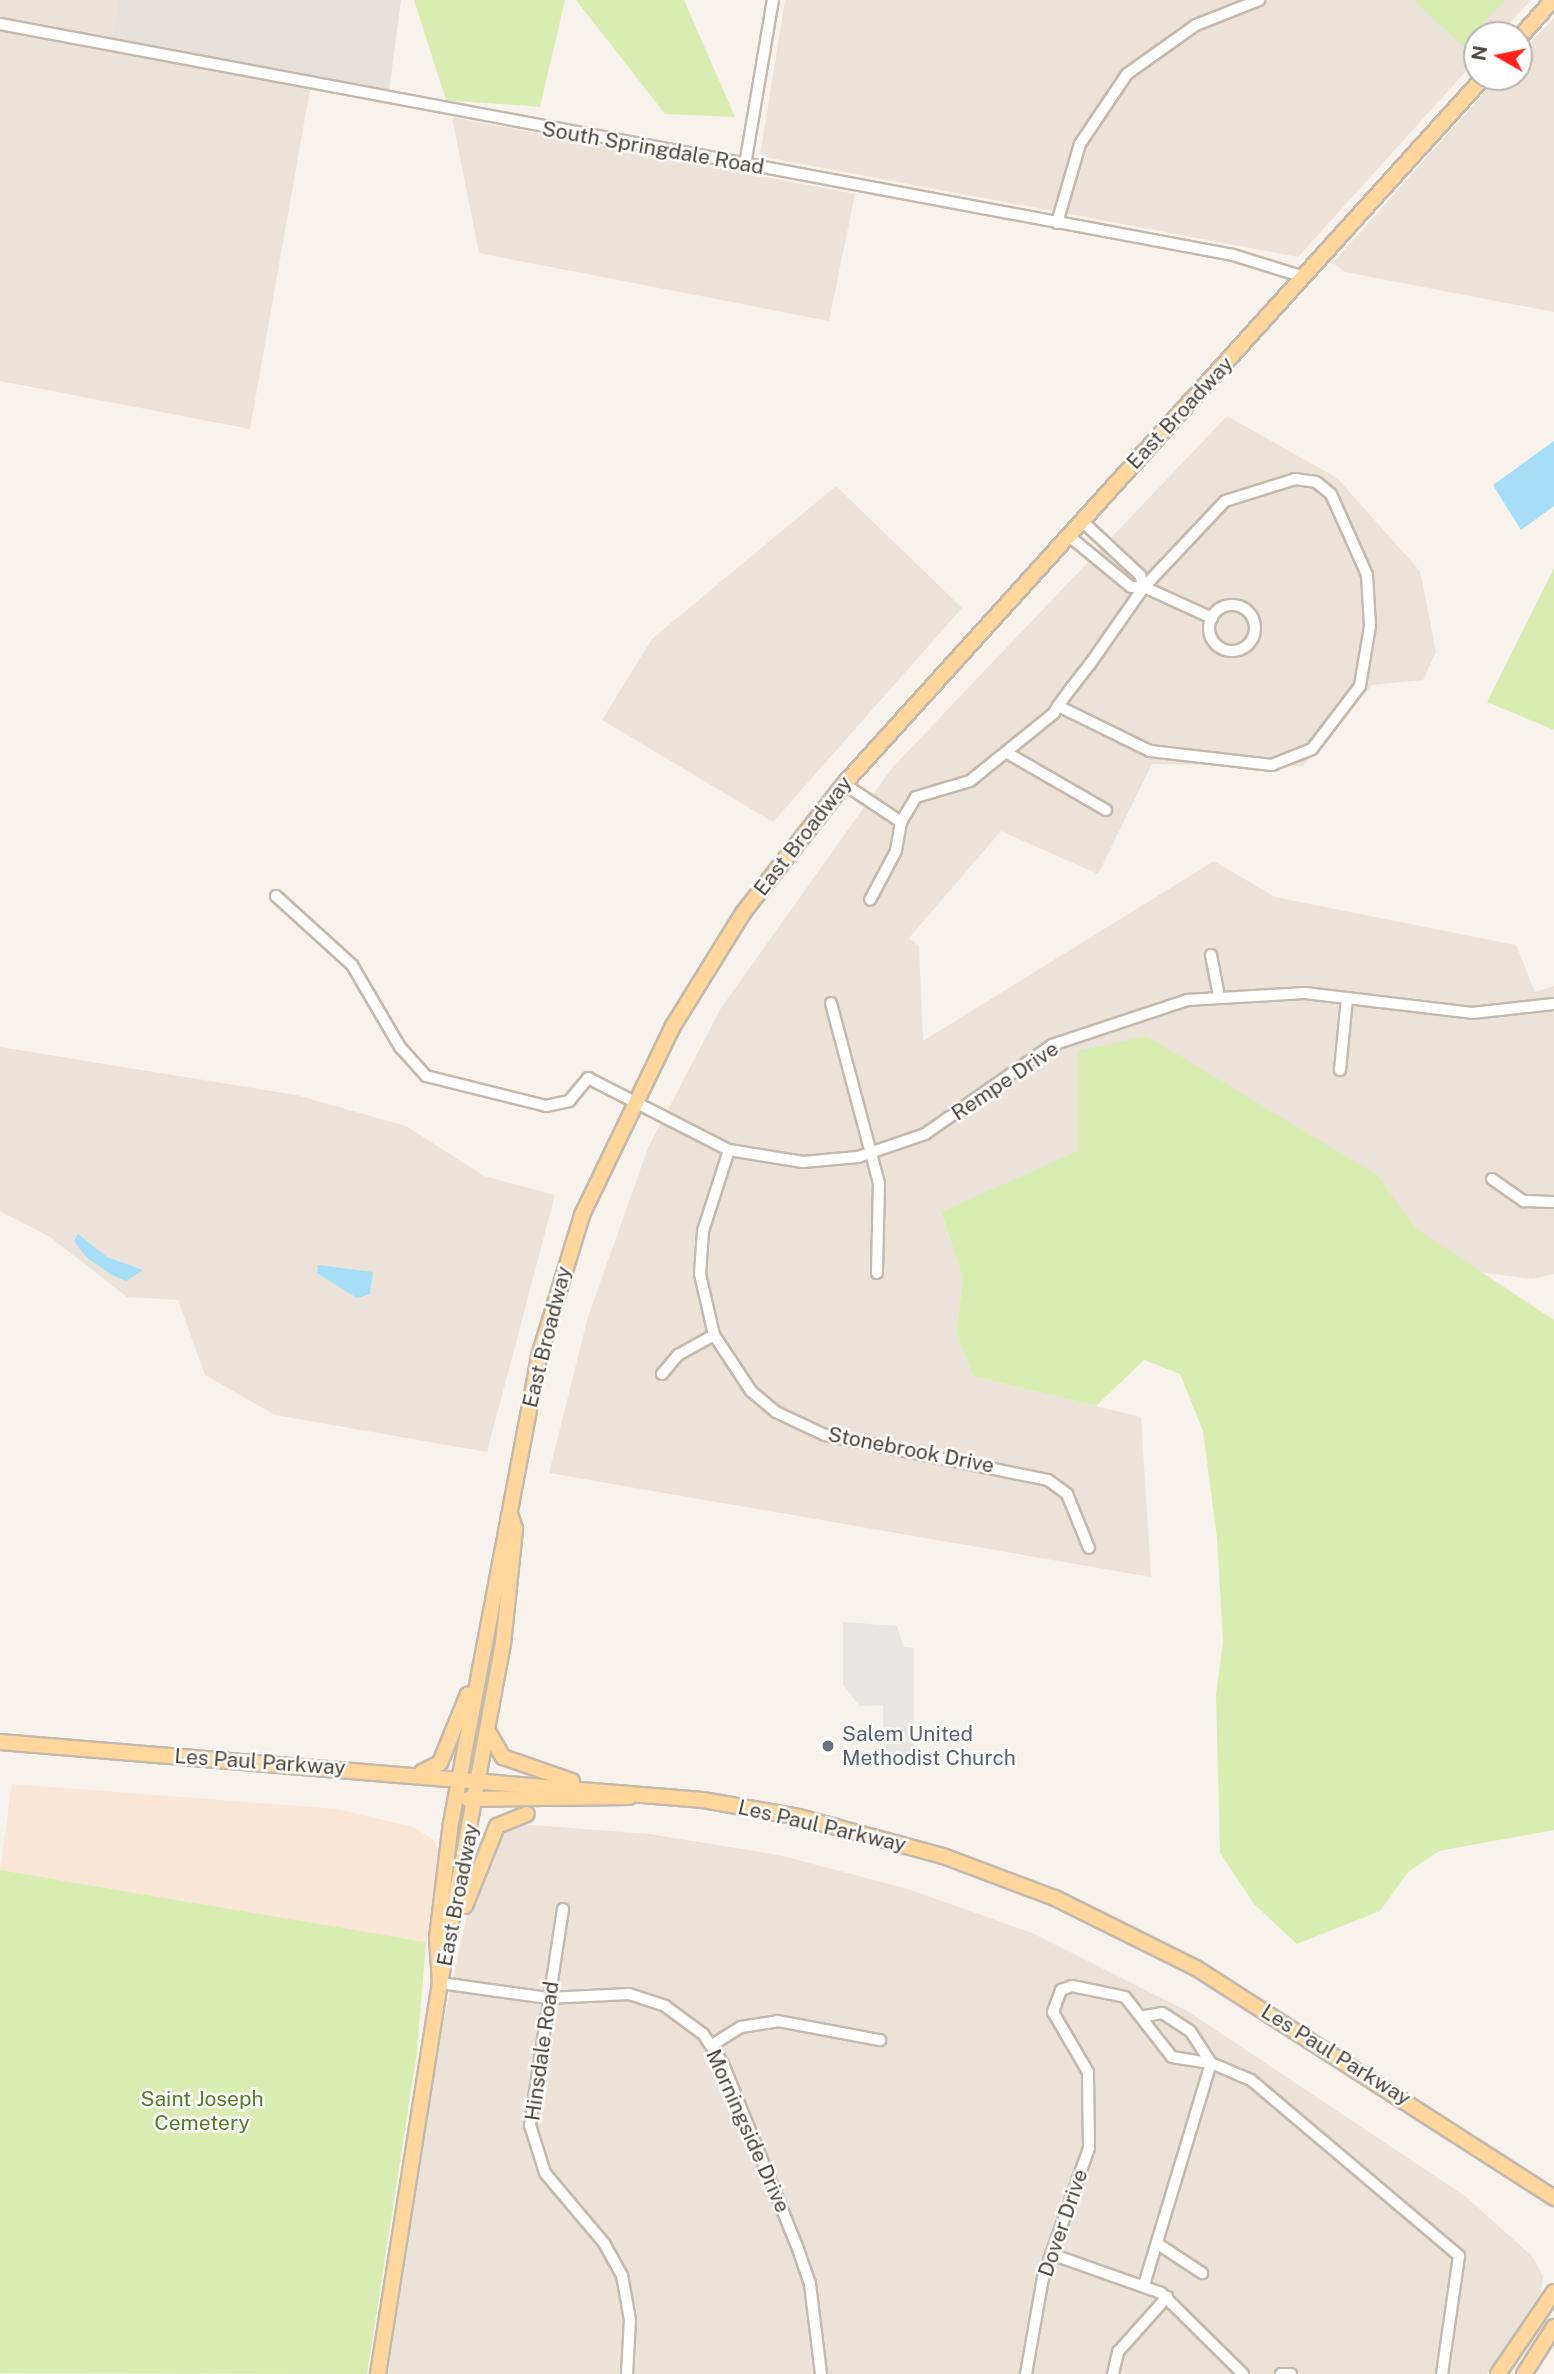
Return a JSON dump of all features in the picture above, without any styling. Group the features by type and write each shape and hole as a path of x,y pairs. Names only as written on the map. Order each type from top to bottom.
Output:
{"main road":[{"path":"1533,22 1553,0"},
{"name":"East Broadway","path":"440,1983 437,1938 454,1809 477,1670 557,1288 586,1206 634,1106 722,944 844,784 1471,91"},
{"name":"East Broadway","path":"379,2374 440,1983 453,1936 509,1598 511,1517"},
{"path":"415,1774 440,1763 477,1670"},
{"path":"489,1726 489,1740 503,1757 593,1788"},
{"name":"Les Paul Parkway","path":"0,1742 654,1794 866,1833 1065,1903 1238,1993 1554,2198"},
{"path":"454,1809 475,1804 594,1801 654,1794"},
{"path":"453,1936 492,1833 502,1822 527,1814"},
{"path":"1498,2374 1554,2292"},
{"path":"1524,2374 1554,2327"}],"street":[{"path":"745,165 773,0"},
{"path":"1056,223 1080,145 1127,74 1196,24 1259,0"},
{"name":"South Springdale Road","path":"0,24 1276,264 1304,277"},
{"path":"870,900 896,851 901,822 916,797 956,788 1009,754 1058,706 1144,587 1225,501 1282,481 1316,482 1339,507 1367,575 1370,626 1360,686 1312,749 1272,765 1150,751 1058,706"},
{"path":"1082,521 1140,575 1144,587"},
{"path":"1069,536 1131,587 1144,587 1212,618"},
{"path":"1223,607 1245,609 1253,619 1252,638 1241,649 1222,648 1210,635 1212,618 1223,607"},
{"path":"1009,754 1106,810"},
{"path":"844,784 901,822"},
{"name":"Rempe Drive","path":"276,896 352,965 400,1047 426,1076 546,1107 569,1101 588,1078 634,1106 729,1150 803,1162 872,1154 925,1134 1052,1045 1134,1013 1219,996 1347,998 1472,1013 1554,1004"},
{"path":"1211,955 1219,996"},
{"path":"1340,1070 1347,998"},
{"path":"831,1003 872,1154 883,1209 877,1273"},
{"name":"Stonebrook Drive","path":"729,1150 700,1252 702,1295 714,1335 751,1391 802,1427 1048,1480 1067,1494 1089,1548"},
{"path":"1492,1179 1524,1200 1554,1202"},
{"path":"662,1374 678,1355 714,1335"},
{"name":"Hinsdale Road","path":"563,1909 531,2110 533,2143 545,2173 604,2243 622,2275 630,2320 627,2374"},
{"name":"Morningside Drive","path":"440,1983 548,1998 614,1992 646,1998 685,2020 712,2045 797,2246 810,2284 821,2374"},
{"name":"Dover Drive","path":"1026,2374 1051,2254 1088,2148 1088,2072 1053,2012 1061,1990 1094,1986 1125,1997 1145,2016"},
{"path":"1144,2285 1211,2063 1190,2031 1162,2013 1145,2016 1172,2057 1211,2063 1251,2080 1459,2256 1442,2374"},
{"path":"712,2045 741,2027 778,2021 880,2040"},
{"path":"1158,2244 1202,2273"},
{"path":"1051,2254 1144,2285 1167,2297 1239,2370 1226,2374"},
{"path":"1113,2374 1118,2352 1167,2297"},
{"path":"1281,2374 1291,2374"}],"shaded area":[{"path":"0,0 118,0 110,46 311,84 250,429 0,381"},
{"path":"118,0 401,0 388,99 110,46"},
{"path":"785,0 1531,0 1512,21 1463,21 1463,74 1298,257 760,156"},
{"path":"1554,18 1554,312 1345,272 1333,263 1486,91 1533,91 1533,40"},
{"path":"452,117 855,194 829,321 479,253"},
{"path":"1227,416 1337,478 1420,571 1436,652 1423,680 1372,685 1303,766 1152,764 1098,874 1001,831 909,938 919,946 923,1041 1214,861 1275,897 1516,945 1535,992 1554,986 1554,1274 1532,1279 1471,1271 1415,1228 1379,1176 1078,1051 1079,1151 941,1213 963,1279 956,1331 973,1376 1141,1417 1151,1577 549,1473 588,1317 648,1148 721,1008 892,768"},
{"path":"836,486 962,608 773,822 602,720 652,639"},
{"path":"0,1047 296,1095 406,1126 484,1176 555,1195 487,1452 275,1415 205,1375 178,1300 127,1297 50,1237 0,1211"},
{"path":"843,1622 897,1626 904,1647 914,1648 914,1762 894,1762 893,1754 884,1753 883,1705 860,1706 843,1685"},
{"path":"12,1784 337,1809 413,1827 434,1840 440,1857 426,1942 0,1870"},
{"path":"518,1824 649,1834 779,1855 908,1889 1032,1933 1189,2012 1465,2196 1532,2256 1543,2276 1541,2293 1487,2374 388,2374 423,2117 468,1910 498,1832"}],"green space":[{"path":"414,0 565,0 540,107 446,100"},
{"path":"576,0 684,0 735,117 665,114"},
{"path":"1414,0 1505,0 1485,21 1463,21 1462,46"},
{"path":"1554,568 1554,730 1487,702"},
{"path":"1147,1036 1379,1176 1415,1228 1554,1320 1554,1830 1439,1851 1408,1872 1380,1911 1297,1944 1255,1905 1220,1853 1216,1695 1223,1642 1217,1538 1203,1431 1180,1374 1144,1360 1096,1406 973,1376 956,1331 963,1279 941,1212 1078,1151 1078,1051"},
{"name":"Saint Joseph Cemetery","path":"0,1870 426,1942 417,2052 367,2374 0,2373"}],"water":[{"path":"1554,441 1554,506 1521,530 1493,485"},
{"path":"78,1234 107,1257 143,1270 126,1281 112,1275 86,1257 74,1241"},
{"path":"318,1265 373,1272 370,1294 357,1298 317,1273"}],"place":[{"name":"Salem United Methodist Church","path":"828,1746"}]}
